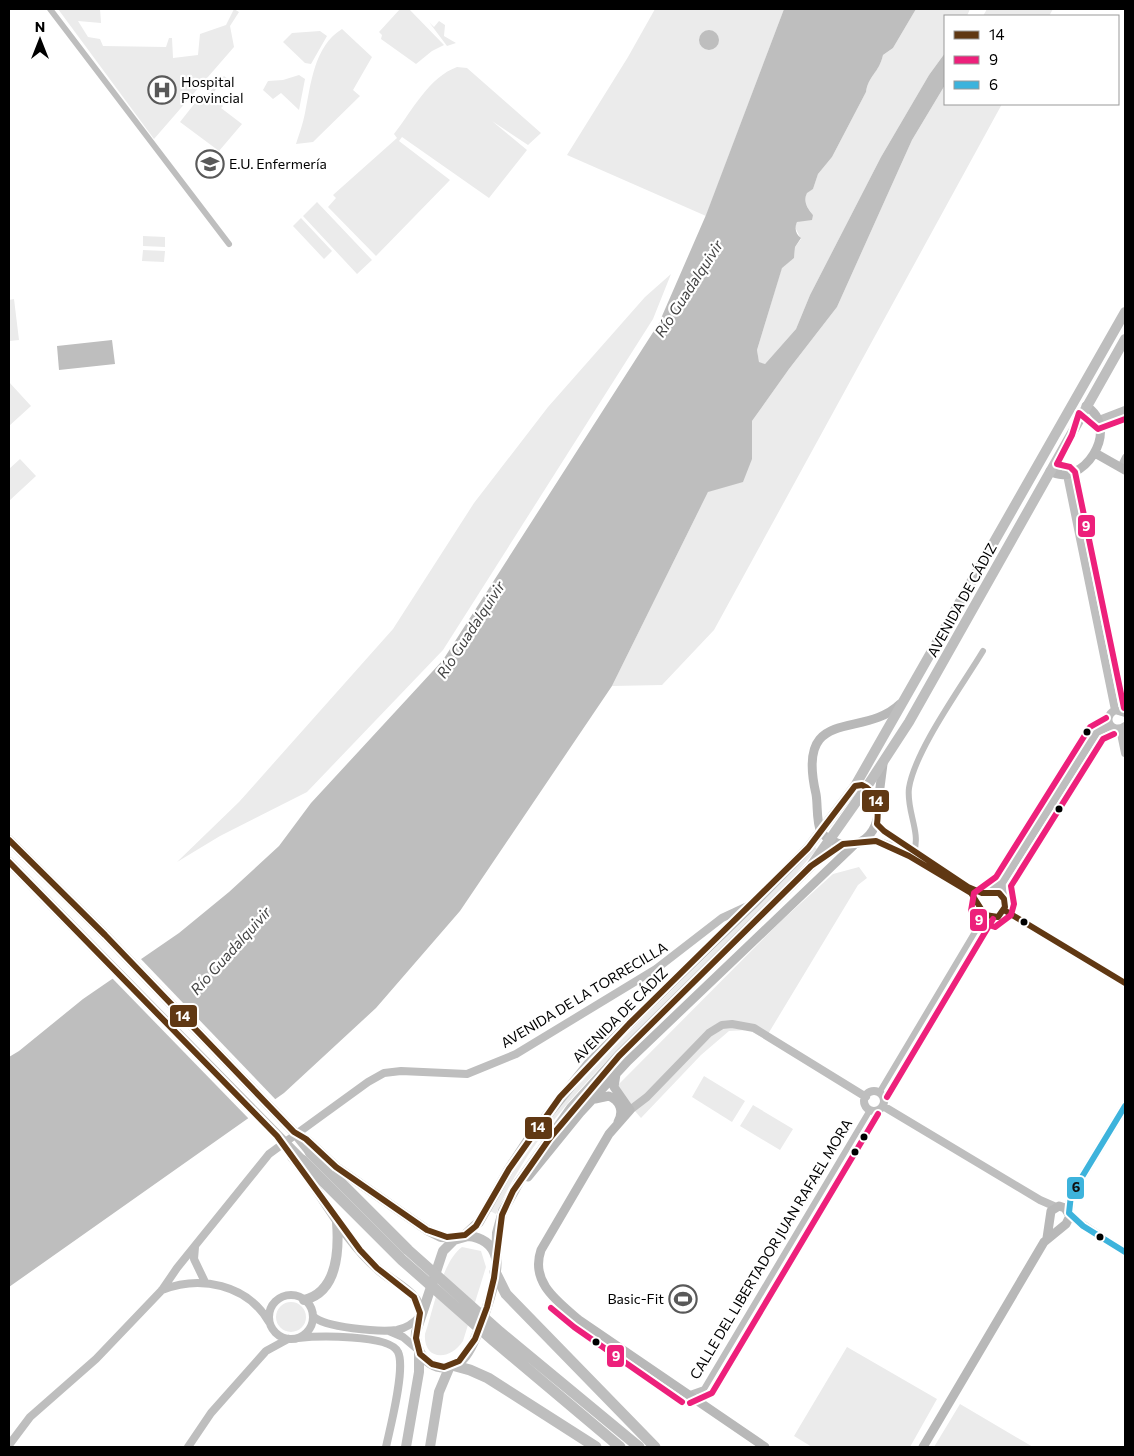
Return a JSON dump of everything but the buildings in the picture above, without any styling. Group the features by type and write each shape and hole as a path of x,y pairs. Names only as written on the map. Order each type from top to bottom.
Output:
{"highway":[{"path":"306,1156 405,1255 620,1447"},
{"path":"496,1268 506,1294 655,1447"},
{"path":"497,1336 640,1447"},
{"path":"451,1366 470,1370 488,1378 596,1447"}],"main road":[{"name":"AVENIDA DE CÁDIZ","path":"418,1350 415,1339 420,1316 448,1244 461,1237 479,1222 509,1169 532,1134 590,1062 752,905 822,832 855,786 1125,312"},
{"name":"AVENIDA DE CÁDIZ","path":"451,1366 465,1357 472,1343 496,1268 497,1233 503,1211 534,1159 582,1095 811,866 830,840 909,722 1125,338"},
{"path":"1067,416 1064,432 1048,461 1050,470 1059,475 1067,475 1081,467 1095,453 1101,430 1096,414 1075,400"},
{"path":"1095,453 1123,468"},
{"name":"AVENIDA DE CÁDIZ","path":"822,832 811,770 813,754 819,742 828,732 841,726 889,713 906,699"},
{"path":"878,824 878,806 884,761"},
{"path":"855,786 859,784 866,788 873,795 878,806"},
{"name":"AVENIDA DE CÁDIZ","path":"503,1211 539,1163 588,1104 616,1074 712,980 872,832 878,824"},
{"path":"822,832 830,840 843,844 858,843"},
{"path":"9,840 105,935 294,1132 306,1156 320,1194 337,1222 378,1269 413,1296 420,1307 420,1316"},
{"name":"AVENIDA DE CÁDIZ","path":"811,866 843,844"},
{"path":"9,862 277,1136 306,1156 342,1171 427,1230 441,1236 476,1237 488,1244 494,1252 496,1268"},
{"name":"AVENIDA DE CÁDIZ","path":"712,980 722,959 737,939"},
{"path":"616,1074 614,1087 626,1112 630,1111"},
{"path":"588,1104 604,1096 622,1103"},
{"path":"622,1103 620,1118 541,1250 538,1258 539,1277 557,1301 579,1320 765,1447"},
{"path":"1047,1238 1053,1212 1070,1198 1125,1106"},
{"path":"616,1124 630,1111"},
{"path":"923,1447 1047,1238 1066,1220 1070,1198"},
{"path":"1053,1212 1065,1208 1066,1220"},
{"path":"1053,1212 1054,1226 1066,1220"},
{"path":"304,1300 322,1290 332,1272 338,1252 337,1222"},
{"path":"418,1350 433,1365 451,1366 439,1392 430,1447"},
{"path":"406,1447 419,1372 418,1350"}],"street":[{"path":"50,9 229,244"},
{"path":"1099,420 1125,410"},
{"path":"1123,468 1125,457"},
{"path":"1067,475 1115,710"},
{"path":"914,852 917,840 908,800 916,764 983,651"},
{"path":"1115,710 1125,714"},
{"path":"1110,726 1108,716 1115,710"},
{"path":"979,905 981,898 1002,883 1097,732 1110,726 1123,728 1125,753"},
{"path":"878,824 884,831 968,887 1002,896"},
{"path":"858,843 876,841 909,856 971,893 985,915 993,918 1004,910 1005,903 1002,896 1002,883"},
{"name":"AVENIDA DE LA TORRECILLA","path":"9,1445 30,1418 96,1359 162,1290 269,1154 368,1082 384,1073 401,1071 460,1075 473,1073 525,1049 667,961 722,918 752,905"},
{"path":"1004,910 1125,983"},
{"path":"879,1093 985,915"},
{"path":"630,1111 652,1092 709,1033 722,1025 742,1024 754,1028 866,1097"},
{"path":"622,1103 634,1102 652,1092"},
{"path":"870,1093 879,1093 884,1100 883,1106 876,1111 870,1110 866,1105 866,1097 870,1093"},
{"path":"883,1106 1040,1200 1053,1212"},
{"name":"CALLE DEL LIBERTADOR JUAN RAFAEL MORA","path":"687,1395 704,1389 870,1110"},
{"path":"1066,1220 1083,1226 1125,1252"},
{"path":"196,1245 194,1259 205,1282"},
{"path":"162,1290 183,1283 205,1282 230,1289 254,1302 262,1304 293,1295 304,1300 310,1307 313,1316 310,1328"},
{"path":"188,1447 196,1432 211,1413 266,1351 271,1342 269,1313 276,1301"},
{"path":"254,1302 278,1335 288,1339"},
{"path":"313,1316 324,1324"},
{"path":"382,1330 406,1327 420,1316"},
{"path":"298,1338 310,1328 324,1324 382,1330 404,1337 418,1350"},
{"path":"266,1351 288,1339 328,1336 378,1342 394,1347 398,1352 400,1362 392,1422 386,1447"},
{"path":"392,1422 392,1447"}],"shaded area":[{"path":"58,9 100,9 101,23 78,21 88,37 100,39 103,46 166,47 169,38 172,38 173,58 198,55 200,34 226,25 234,9 239,12 230,26 234,47 154,139"},
{"path":"400,9 409,9 444,45 432,51 416,64 381,39 382,35 379,32"},
{"path":"655,9 784,9 706,216 567,155 628,57"},
{"path":"916,9 970,9 967,15 944,15 944,54 929,75 881,157 810,295 796,329 765,364 759,363 757,350 782,267 794,258 795,247 801,239 795,227 797,222 813,215 806,204 807,192 813,189 818,174 832,157 883,55 893,48"},
{"path":"987,9 1053,9 1050,15 984,15"},
{"path":"439,21 445,25 444,36 456,43 447,46 429,22 434,27"},
{"path":"342,29 372,57 353,90 360,96 313,142 296,144 315,66 325,45"},
{"path":"320,31 327,36 311,64 305,63 283,42 292,33"},
{"path":"457,67 467,68 541,133 528,145 492,121 527,150 489,198 402,137 399,141 450,180 376,256 328,207 336,198 333,195 397,138 394,134 422,96 438,78"},
{"path":"299,75 305,79 299,110 281,93 273,99 263,90 268,81 283,80"},
{"path":"224,76 228,79 223,84 221,83 211,96 223,106 221,108 242,124 219,151 180,122 202,94 206,96"},
{"path":"944,87 944,105 1001,105 714,630 662,685 612,686 708,492 752,459 752,421 837,307 912,140"},
{"path":"317,202 372,260 357,274 303,216"},
{"path":"301,218 332,251 324,259 293,226"},
{"path":"143,236 165,237 165,247 143,246"},
{"path":"143,250 165,251 164,262 142,261"},
{"path":"671,274 653,319 443,650 307,792 220,836 177,862 239,802 393,629 474,503 548,407 645,297"},
{"path":"14,299 19,340 9,341 9,300"},
{"path":"9,382 31,406 9,426"},
{"path":"20,459 36,476 9,501 9,469"},
{"path":"814,846 817,849 793,877 618,1050 571,1100 529,1154 511,1183 496,1214 490,1211 526,1150 586,1074 751,913"},
{"path":"859,867 867,878 858,885 765,1039 749,1030 729,1031 701,1055 641,1118 615,1088 780,922 833,874"},
{"path":"704,1076 745,1101 732,1122 692,1097"},
{"path":"753,1105 793,1129 780,1150 740,1126"},
{"path":"462,1247 481,1251 486,1267 463,1341 451,1352 438,1355 428,1349 425,1343 425,1334 439,1287 449,1263"},
{"path":"291,1302 302,1306 306,1317 302,1328 291,1332 280,1328 276,1317 280,1306"},
{"path":"847,1347 937,1399 910,1447 812,1447 794,1436"},
{"path":"960,1404 1033,1447 934,1447"}],"water":[{"name":"Río Guadalquivir","path":"784,9 916,9 893,48 883,55 832,157 818,174 813,189 807,193 806,202 813,215 812,220 797,222 796,231 801,238 795,247 794,258 782,268 757,350 759,362 765,364 796,329 810,295 881,157 929,75 944,54 944,87 912,140 837,307 752,421 752,459 743,482 708,492 612,686 460,911 376,1008 284,1093 9,1287 9,1057 83,999 179,933 229,892 279,846 311,803 443,660 659,323 706,215"},
{"path":"705,30 713,30 719,36 719,44 713,50 705,50 699,44 699,36"},
{"path":"112,340 115,364 59,370 57,346"}],"pier":[{"path":"139,957 277,1101 250,1120 111,977"}],"transit line":[{"name":"9","path":"1124,708 1075,472 1070,467 1057,464 1072,435 1079,413 1098,429 1125,419"},
{"name":"9","path":"1106,718 1090,727 996,877 974,893 971,911 980,922 995,927 1011,915 1014,904 1011,886 1103,739 1114,734"},
{"name":"14","path":"9,840 105,935 294,1132 306,1139 336,1167 427,1230 447,1237 465,1235 476,1226 509,1169 560,1097 629,1024 808,848 855,786 862,785 874,796 878,813 877,824 884,831 968,887 982,893 999,893 1004,899 1005,907 998,917 985,915 971,893 909,856 876,841 843,844 811,866 619,1056 550,1138 513,1191 502,1215 494,1278 487,1307 475,1339 459,1361 444,1367 432,1364 420,1354 416,1338 420,1313 414,1297 377,1268 360,1250 277,1136 9,862"},
{"name":"14","path":"1004,910 1125,983"},
{"name":"9","path":"887,1097 993,919"},
{"name":"6","path":"1125,1106 1071,1195 1069,1213 1083,1226 1125,1252"},
{"name":"9","path":"690,1403 712,1393 878,1114"},
{"name":"9","path":"551,1308 574,1327 682,1402"}],"place":[{"name":"Hospital Provincial","path":"162,90"},
{"name":"E.U. Enfermería","path":"210,164"},
{"name":"Basic-Fit","path":"683,1299"}]}
